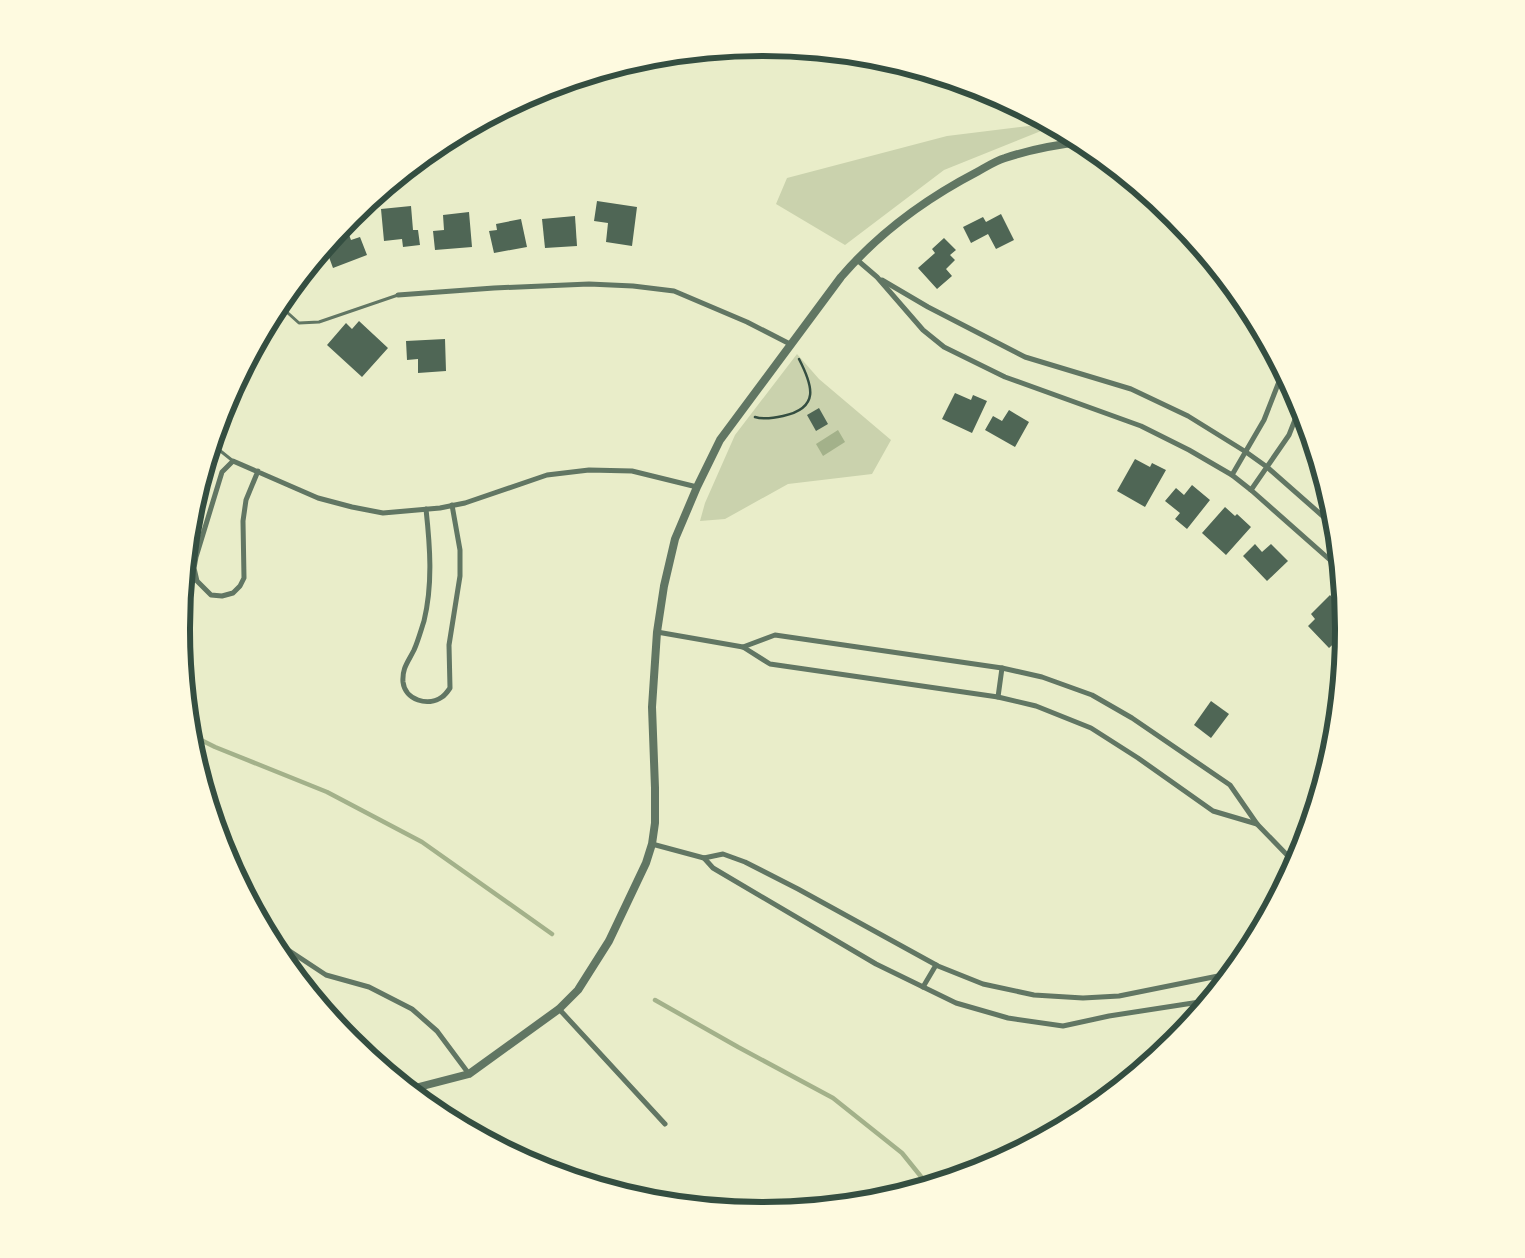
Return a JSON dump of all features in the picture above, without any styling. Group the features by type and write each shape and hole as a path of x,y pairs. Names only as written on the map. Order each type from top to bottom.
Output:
{"street":[{"path":"419,1087 468,1074 559,1009 578,990 609,941 646,863 652,844 655,823 652,707 657,632 664,586 675,539 720,440 841,277 856,259 893,227 952,186 1003,159 1050,145 1066,143"},
{"path":"856,259 877,277 923,330 944,347 1004,377 1141,426 1189,450 1232,475 1331,562"},
{"path":"877,277 928,307 1025,357 1130,389 1188,416 1246,452 1324,517"},
{"path":"398,295 588,284 633,286 674,291 747,322 790,344"},
{"path":"1232,475 1264,420 1279,382"},
{"path":"1251,490 1289,435 1295,419"},
{"path":"258,471 246,500 243,521 244,578 232,594 222,596 211,595 197,581 194,568 222,472 233,461 258,471 318,498 383,513 465,503 547,475 589,470 632,471 697,487"},
{"path":"426,509 430,570 428,596 424,621 414,649 403,669 403,684 409,695 419,701 433,701 442,697 450,688 449,645 460,576 460,550 452,505"},
{"path":"657,632 743,647 770,664 998,697 1036,706 1091,728 1138,758 1213,811 1258,824"},
{"path":"743,647 775,635 1002,668 1042,677 1092,695 1132,718 1230,785 1258,824 1288,856"},
{"path":"998,697 1002,668"},
{"path":"652,844 704,858 722,854 745,862 936,965 982,984 1034,995 1083,998 1119,996 1218,976"},
{"path":"704,858 713,868 868,959 956,1003 1008,1018 1063,1026 1109,1016 1197,1002"},
{"path":"289,951 326,975 369,987 412,1009 437,1031 468,1074"},
{"path":"923,987 936,965"},
{"path":"559,1009 665,1124"}],"lane":[{"path":"286,312 299,323 319,322 398,295"},
{"path":"219,449 233,461"}],"path":[{"path":"755,417 761,419 777,418 804,409 810,394 810,382 799,359"}],"shaded area":[{"path":"1035,125 1044,130 944,170 845,245 776,204 787,178 947,136"},
{"path":"797,354 819,379 891,440 872,474 788,484 725,519 700,521 705,503 735,435"},
{"path":"838,430 845,442 823,456 816,444"}],"building":[{"path":"597,201 637,207 632,246 606,242 608,223 594,221"},
{"path":"411,206 413,230 418,230 420,245 403,247 402,239 384,241 381,209"},
{"path":"469,212 472,247 435,250 433,231 444,230 443,215"},
{"path":"1001,214 1014,240 996,249 988,234 971,243 963,227 983,217 986,222"},
{"path":"575,216 577,246 545,248 542,219"},
{"path":"521,219 527,247 494,253 489,231 497,230 496,224"},
{"path":"349,234 351,240 360,237 367,255 333,268 328,255 332,251"},
{"path":"944,238 956,250 950,255 955,260 946,269 952,276 937,289 918,268 935,253 932,249"},
{"path":"359,321 388,348 362,377 327,345 346,323 352,329"},
{"path":"445,339 446,371 418,373 418,359 407,360 406,341"},
{"path":"955,393 971,400 973,395 987,401 972,433 942,419"},
{"path":"819,408 828,424 816,431 807,415"},
{"path":"1009,410 1029,422 1015,447 985,430 993,416 1002,421"},
{"path":"1135,459 1150,467 1152,463 1166,470 1145,507 1117,491"},
{"path":"1192,485 1210,500 1187,529 1175,519 1180,513 1165,501 1176,488 1184,495"},
{"path":"1225,507 1235,516 1237,514 1251,527 1226,555 1202,533"},
{"path":"1255,544 1262,552 1271,544 1288,561 1267,581 1243,556"},
{"path":"1330,595 1334,600 1335,643 1329,648 1308,626 1315,619 1311,614"},
{"path":"1211,701 1229,714 1211,738 1194,725"}],"waterway":[{"path":"201,740 327,792 422,842 552,934"},
{"path":"655,1000 833,1098 902,1153 923,1178"}]}
